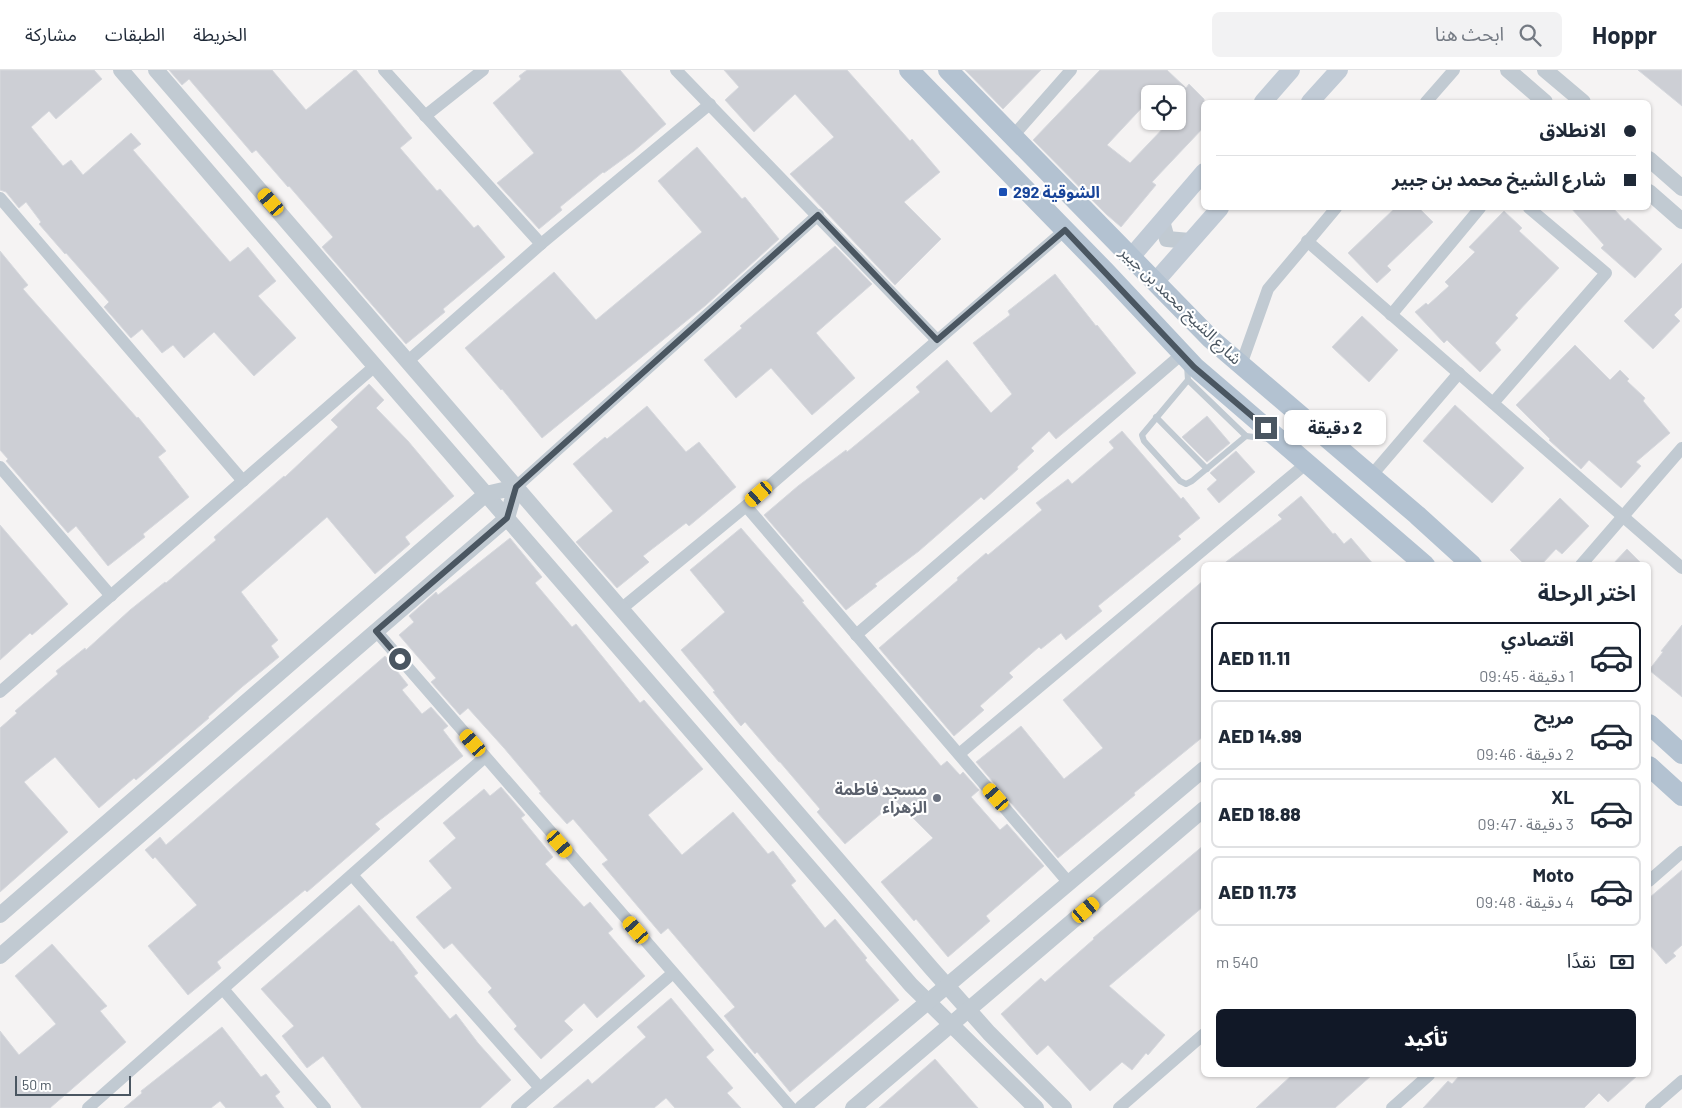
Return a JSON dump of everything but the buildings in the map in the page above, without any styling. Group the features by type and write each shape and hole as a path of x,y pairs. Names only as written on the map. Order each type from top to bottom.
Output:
{"main road":[{"name":"شارع الشيخ محمد بن جبير","path":"909,70 1065,230 1185,357 1422,562"},
{"name":"شارع الشيخ محمد بن جبير","path":"948,70 1211,339 1469,562"},
{"path":"1265,100 1291,70"},
{"path":"1312,100 1338,70"},
{"path":"1131,257 1201,176"},
{"path":"1155,282 1218,210"},
{"path":"1651,726 1682,754"},
{"path":"1651,768 1682,796"}],"street":[{"path":"121,70 911,985 1036,1108"},
{"path":"156,70 947,986 989,1033 1064,1108"},
{"path":"384,70 540,244"},
{"path":"425,116 483,70"},
{"path":"676,70 937,340"},
{"path":"1013,136 1071,70"},
{"path":"1428,100 1454,70"},
{"path":"1508,70 1543,100"},
{"path":"1545,70 1581,100"},
{"path":"408,361 540,244 710,104"},
{"path":"1651,162 1682,188"},
{"path":"1651,194 1682,221"},
{"path":"0,198 243,481"},
{"path":"1241,365 1268,288 1334,210"},
{"path":"1392,314 1478,210"},
{"path":"1493,403 1606,273 1531,210"},
{"path":"0,916 486,494 516,487 818,215"},
{"path":"1162,221 1167,238 1190,241"},
{"path":"622,609 746,506 1065,230"},
{"path":"1307,241 1682,568"},
{"path":"856,635 1185,357"},
{"path":"0,692 375,366"},
{"path":"1371,476 1459,373"},
{"path":"1584,562 1682,448"},
{"path":"959,754 1307,463"},
{"path":"0,467 111,596"},
{"path":"0,956 507,518 516,487"},
{"path":"746,506 1069,883"},
{"path":"376,631 791,1108"},
{"path":"88,1108 485,757"},
{"path":"802,1108 1201,772"},
{"path":"853,1108 1201,812"},
{"path":"1651,879 1682,852"},
{"path":"352,875 540,1088"},
{"path":"517,1108 673,973"},
{"path":"222,989 325,1108"},
{"path":"1119,1108 1201,1037"},
{"path":"1392,1108 1427,1077"},
{"path":"1651,1108 1682,1081"}],"lane":[{"path":"1185,357 1188,380 1246,436 1280,440"},
{"path":"1188,380 1142,435 1144,441 1180,481 1186,484 1246,436"},
{"path":"1156,417 1207,469"}],"place":[{"name":"الشوقية 292","path":"1003,192"},
{"name":"مسجد فاطمة الزهراء","path":"937,798"}],"route":[{"path":"400,659 376,631 507,518 516,487 818,215 937,340 1065,230 1194,367 1266,428"}]}
